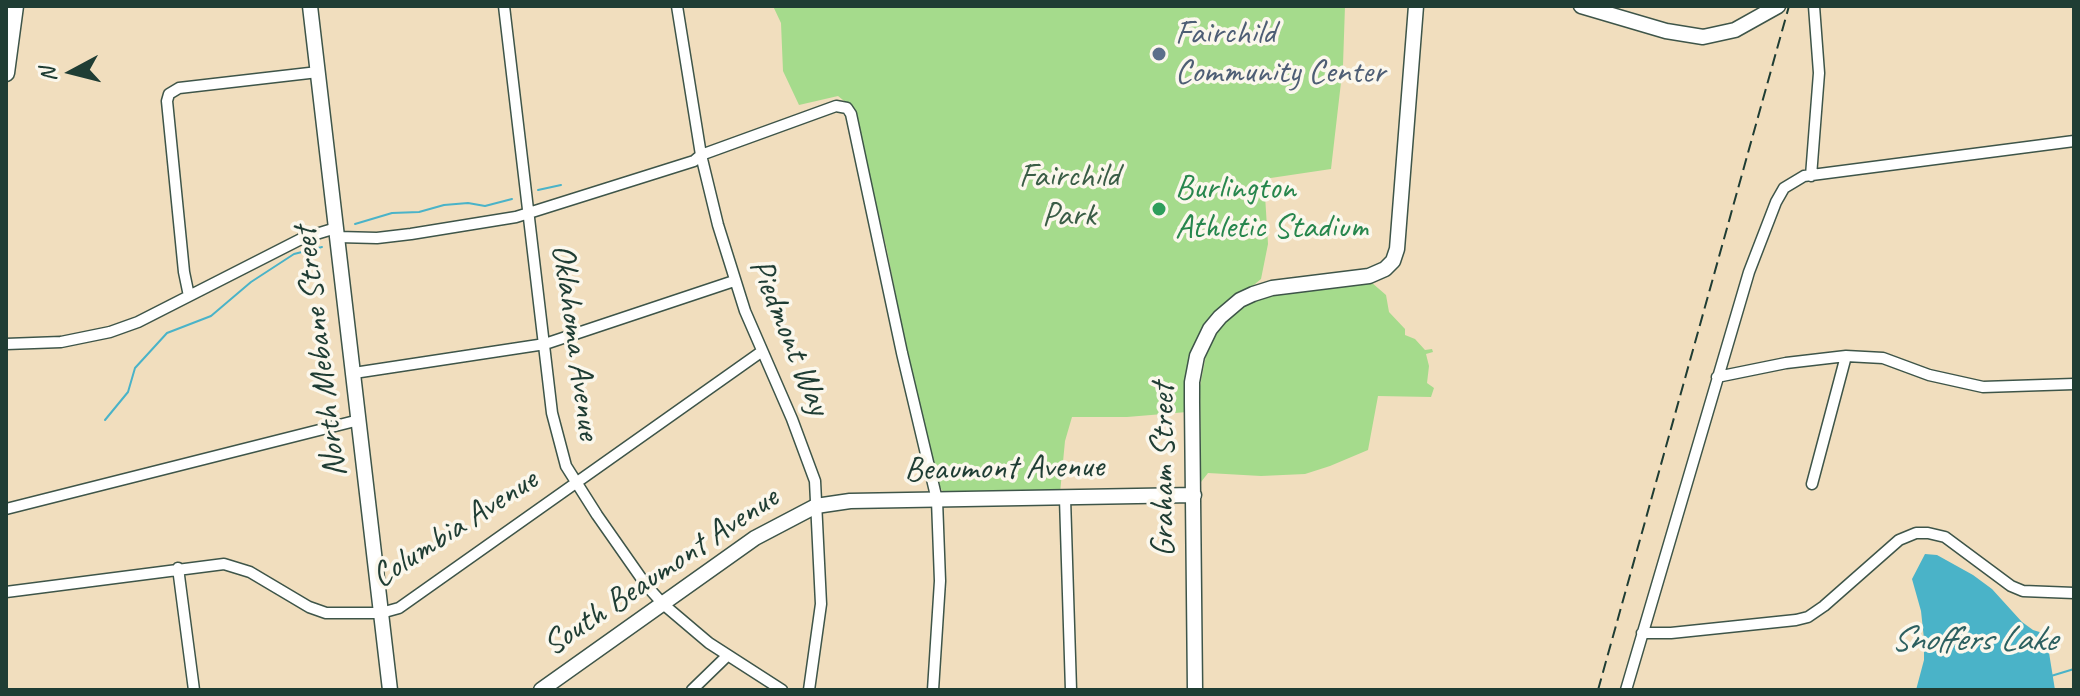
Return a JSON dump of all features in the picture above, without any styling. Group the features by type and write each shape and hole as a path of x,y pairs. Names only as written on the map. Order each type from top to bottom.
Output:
{"main road":[{"path":"6,73 15,6"}],"street":[{"name":"North Mebane Street","path":"310,6 390,690"},
{"name":"Oklahoma Avenue","path":"504,6 555,429 563,459 575,482 646,585 663,604 727,656 782,690"},
{"name":"Piedmont Way","path":"677,6 701,155 734,281 813,472 821,604 809,690"},
{"name":"Graham Street","path":"1195,690 1192,382 1197,356 1210,329 1240,300 1272,288 1369,276 1385,269 1393,261 1397,249 1416,6"},
{"path":"1581,6 1666,31 1703,37 1735,30 1772,8"},
{"path":"1811,176 1819,73 1814,6"},
{"path":"189,296 184,272 168,99 179,88 318,72"},
{"path":"6,344 61,342 110,332 303,238 337,233 377,238 499,221 694,161 701,155 843,106 851,114 937,500 940,581 933,690"},
{"path":"1626,690 1749,272 1780,193 1795,180 1811,176 2074,141"},
{"path":"354,373 545,344 734,281"},
{"name":"Columbia Avenue","path":"6,592 210,564 237,567 317,611 335,614 381,613 399,608 761,352"},
{"path":"1717,377 1786,363 1846,356 1883,358 1929,375 1983,387 2074,384"},
{"path":"1812,484 1846,356"},
{"path":"6,509 359,420"},
{"name":"Beaumont Avenue","path":"816,506 850,501 1194,495"},
{"path":"1065,498 1071,690"},
{"name":"South Beaumont Avenue","path":"541,690 755,538 816,506"},
{"path":"1642,633 1671,633 1808,617 1899,540 1916,533 1945,537 2011,586 2023,591 2074,593"},
{"path":"178,568 194,690"},
{"path":"692,690 727,656"}],"green space":[{"name":"Fairchild Park","path":"773,6 1345,6 1343,65 1331,169 1264,179 1268,244 1261,279 1207,324 1195,343 1189,361 1187,412 1072,417 1065,441 1060,493 944,493 908,358 887,250 853,108 838,96 799,105 783,71 781,23"},
{"path":"1371,282 1386,295 1389,312 1405,329 1405,335 1415,339 1425,350 1432,349 1433,352 1426,354 1429,366 1427,383 1434,388 1431,397 1378,396 1368,450 1330,466 1305,474 1261,476 1208,473 1201,482 1200,386 1207,350 1225,320 1239,308 1265,295"}],"water":[{"name":"Snoffers Lake","path":"1925,554 1937,555 1973,575 1992,589 2022,622 2046,634 2055,690 1916,690 1924,660 1924,639 1921,611 1912,579"}],"waterway":[{"path":"538,190 561,185"},
{"path":"355,224 392,213 419,212 468,203 485,206 512,199"},
{"path":"105,420 128,392 135,368 167,333 211,316 251,282 294,254 322,247"},
{"path":"2051,676 2074,669"}],"railway":[{"path":"1598,690 1789,6"}],"place":[{"name":"Fairchild Community Center","path":"1159,54"},
{"name":"Burlington Athletic Stadium","path":"1159,209"}]}
